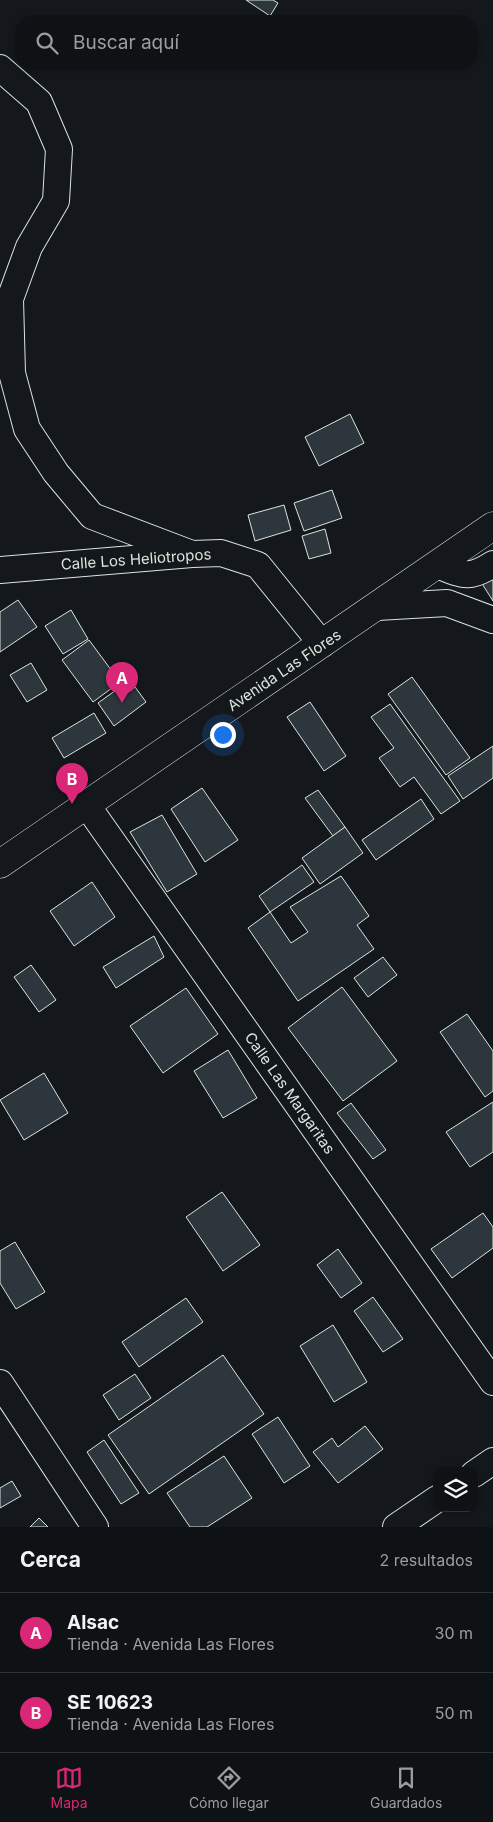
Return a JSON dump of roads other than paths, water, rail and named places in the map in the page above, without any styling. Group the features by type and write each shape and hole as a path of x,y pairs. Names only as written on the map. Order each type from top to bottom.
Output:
{"highway":[{"name":"Avenida Las Flores","path":"0,864 493,526"}],"street":[{"path":"0,68 39,102 59,149 56,202 29,247 10,299 5,326 12,373 27,430 56,473 92,516 192,554"},
{"name":"Calle Los Heliotropos","path":"0,570 221,553 258,565 322,644"},
{"path":"437,565 463,575 474,574 493,564"},
{"path":"376,607 447,603 493,620"},
{"name":"Calle Las Margaritas","path":"86,804 493,1382"},
{"path":"0,1383 94,1527"},
{"path":"478,1471 493,1462"},
{"path":"396,1527 433,1502"}],"place":[{"name":"Alsac","path":"122,703"},
{"name":"SE 10623","path":"72,804"}]}
